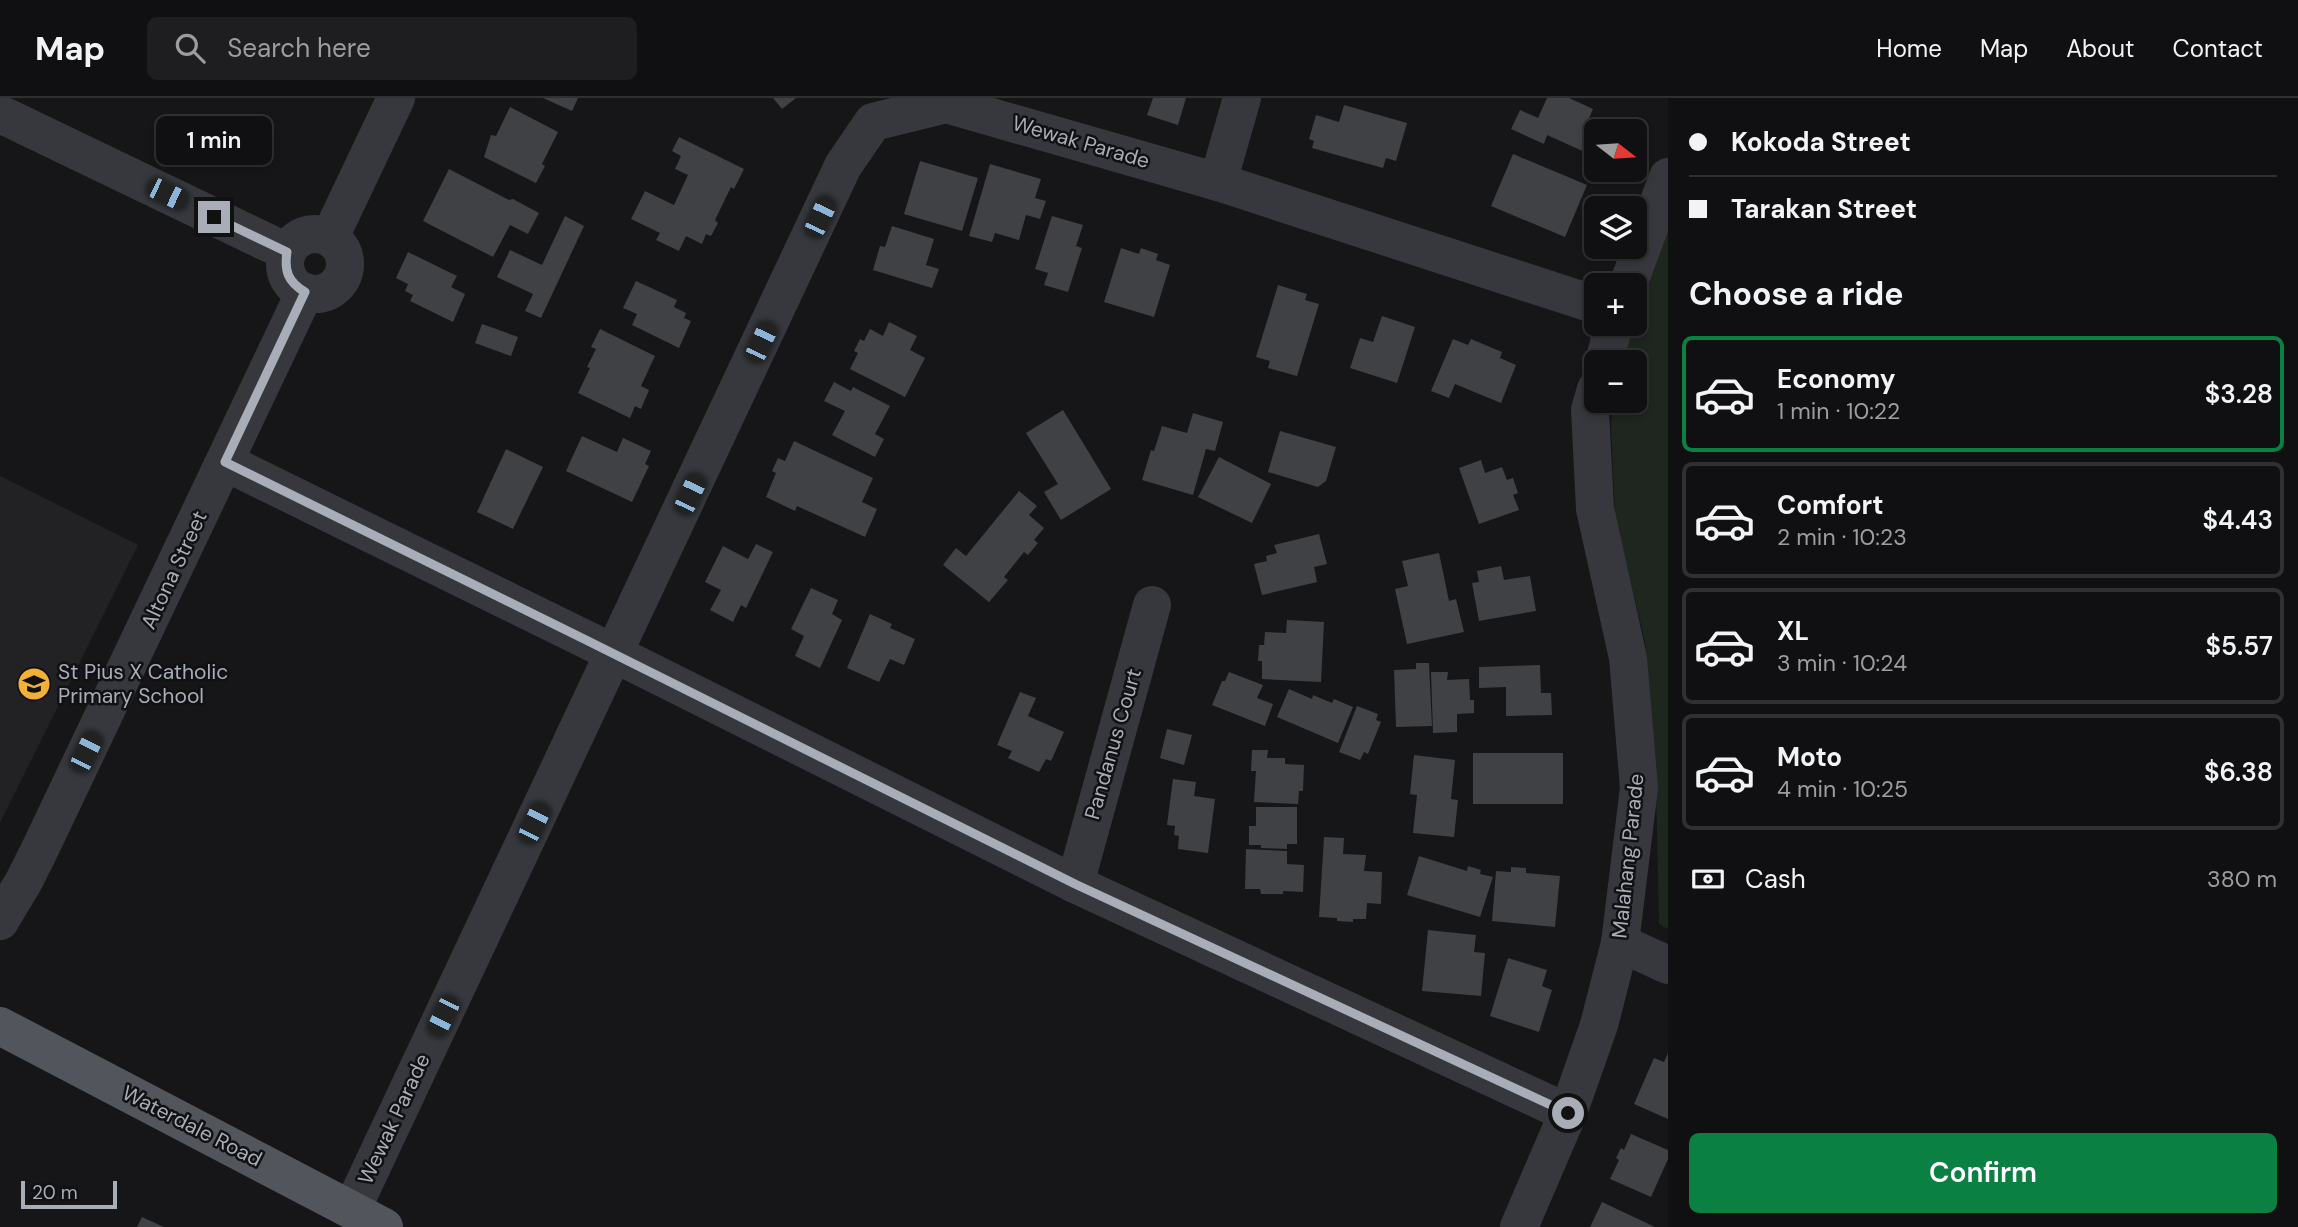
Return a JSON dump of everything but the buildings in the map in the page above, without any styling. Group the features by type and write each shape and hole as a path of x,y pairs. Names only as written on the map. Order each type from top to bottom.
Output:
{"main road":[{"name":"Waterdale Road","path":"0,1026 384,1227"}],"street":[{"path":"330,237 396,98"},
{"path":"1218,181 1242,98"},
{"name":"Wewak Parade","path":"352,1209 843,166 873,122 946,104 1218,181 1584,301"},
{"path":"0,114 287,252"},
{"path":"1632,273 1668,177"},
{"path":"306,235 330,237 344,254 343,276 327,291 305,292 295,286 288,276 285,264 287,252 295,242 306,235"},
{"name":"Altona Street","path":"0,921 40,849 305,292"},
{"name":"Malahang Parade","path":"1519,1227 1568,1113 1599,1025 1620,943 1639,788 1628,658 1595,509 1590,413"},
{"path":"225,462 1075,884 1568,1113"},
{"name":"Pandanus Court","path":"1075,884 1152,605"},
{"path":"1620,943 1668,965"}],"shaded area":[{"path":"1668,231 1668,929 1659,924 1656,787 1646,646 1615,517 1611,423 1612,413 1647,413 1647,350 1623,350 1629,336 1647,336 1647,287"},
{"name":"St Pius X Catholic Primary School","path":"0,476 138,545 0,823"}],"place":[{"name":"St Pius X Catholic Primary School","path":"34,684"}],"route":[{"path":"214,217 287,252 285,264 288,276 295,286 305,292 225,462 1075,884 1568,1113"}]}
